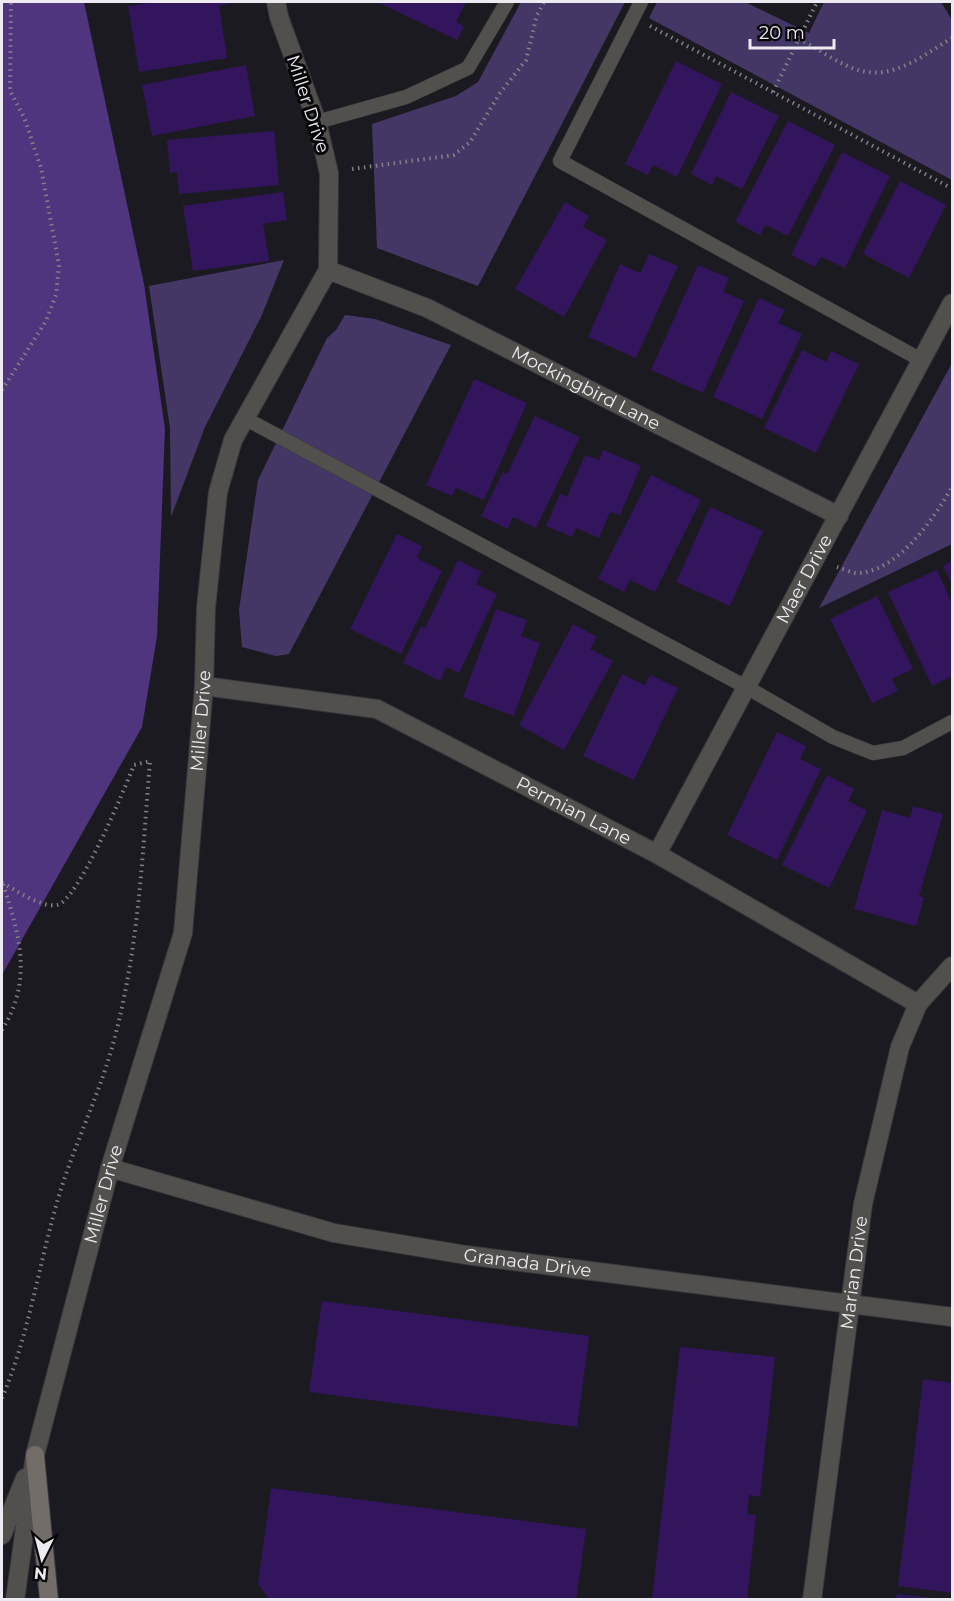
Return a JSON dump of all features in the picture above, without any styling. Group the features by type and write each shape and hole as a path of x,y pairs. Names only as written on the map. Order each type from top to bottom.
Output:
{"street":[{"name":"Miller Drive","path":"15,1599 35,1455 110,1168 183,933 204,686 206,608 218,492 233,440 328,270 329,173 317,122 279,17 276,2"},
{"name":"Mockingbird Lane","path":"328,270 427,308 839,516"},
{"name":"Maer Drive","path":"657,854 748,688 952,303"},
{"name":"Permian Lane","path":"204,686 377,709 657,854 918,1004"},
{"name":"Marian Drive","path":"812,1599 863,1204 900,1047 918,1004 952,966"},
{"name":"Granada Drive","path":"110,1168 334,1233 466,1255 850,1302 952,1317"},
{"name":"Miller Drive","path":"2,1535 35,1455"},
{"path":"35,1455 49,1599"}],"lane":[{"path":"317,122 406,97 468,68 507,2"},
{"path":"641,2 560,161 922,361"},
{"path":"246,420 748,688 833,737 873,753 903,748 952,722"}],"path":[{"path":"2,390 52,308 59,265 41,168 24,117 10,91 11,2"},
{"path":"329,173 454,155 470,142 500,93 525,60 537,15 544,2"},
{"path":"773,92 817,2"},
{"path":"633,17 951,188"},
{"path":"799,39 861,71 884,73 911,63 952,38"},
{"path":"837,567 858,574 874,570 901,552 931,523 952,487"},
{"path":"2,881 46,903 58,905 63,902 73,890 113,817 134,765 150,761 135,946 122,1006 98,1090 56,1205 14,1366 2,1398"},
{"path":"2,881 20,954 21,971 19,996 2,1030"}],"shaded area":[{"path":"2,2 84,2 144,284 165,429 157,636 142,727 2,975"},
{"path":"521,2 625,2 478,286 377,248 372,124 456,96 478,82"},
{"path":"657,2 745,2 809,33 824,2 941,2 952,20 952,180 649,18"},
{"path":"284,260 261,317 205,427 171,517 170,428 149,286"},
{"path":"345,315 375,319 451,345 289,654 276,656 242,647 239,610 258,480 327,338 336,330"},
{"path":"952,363 952,544 819,608"}],"building":[{"path":"157,2 234,2 219,6 227,58 139,72 128,6"},
{"path":"377,2 466,2 456,22 464,26 457,40"},
{"path":"676,61 722,84 677,177 653,165 648,175 625,164"},
{"path":"246,65 255,116 152,136 142,85"},
{"path":"731,92 779,116 742,189 716,176 712,185 691,174"},
{"path":"788,121 835,145 788,236 766,225 760,235 735,222"},
{"path":"274,131 279,185 179,194 177,172 170,173 167,140"},
{"path":"842,152 890,176 845,268 821,257 815,267 791,255"},
{"path":"900,181 946,205 909,278 863,254"},
{"path":"283,192 287,220 263,224 269,261 193,271 183,206"},
{"path":"565,202 589,216 583,227 607,240 564,317 515,289"},
{"path":"649,254 678,266 636,358 588,337 620,264 640,273"},
{"path":"698,265 729,278 723,292 744,301 703,393 651,370"},
{"path":"759,298 785,310 778,323 802,334 762,419 713,397"},
{"path":"802,350 826,362 831,351 859,364 816,453 764,428"},
{"path":"474,379 527,403 484,500 456,488 452,496 426,485"},
{"path":"535,416 580,437 536,528 513,517 508,529 481,516 503,472 507,474"},
{"path":"603,450 641,466 620,515 610,512 599,538 576,528 572,537 546,526 560,494 567,497 585,455 599,460"},
{"path":"651,475 701,500 655,592 630,580 624,592 598,579"},
{"path":"710,507 763,531 730,606 676,582"},
{"path":"397,534 422,546 417,558 442,571 401,654 350,629"},
{"path":"458,560 482,572 476,584 497,594 459,673 446,667 440,681 403,663 421,626 425,628"},
{"path":"952,561 952,584 943,566"},
{"path":"937,570 952,603 952,676 932,686 888,592"},
{"path":"877,596 913,669 892,679 898,691 872,703 830,619"},
{"path":"496,609 527,620 521,636 540,643 514,716 463,697"},
{"path":"573,624 597,637 590,649 613,661 564,750 519,725"},
{"path":"622,674 645,685 650,675 678,688 634,780 583,756"},
{"path":"777,732 806,746 800,759 821,769 777,860 727,835"},
{"path":"827,775 854,789 848,801 867,811 829,888 782,865"},
{"path":"913,806 943,814 919,896 924,898 916,926 854,909 882,810 910,818"},
{"path":"322,1301 589,1336 577,1427 309,1392"},
{"path":"680,1347 775,1357 760,1497 749,1495 747,1514 756,1515 747,1600 652,1600"},
{"path":"923,1379 952,1383 952,1593 898,1586"},
{"path":"271,1488 586,1529 576,1600 270,1600 258,1584"},
{"path":"897,1594 934,1598 934,1600 896,1600"}]}
